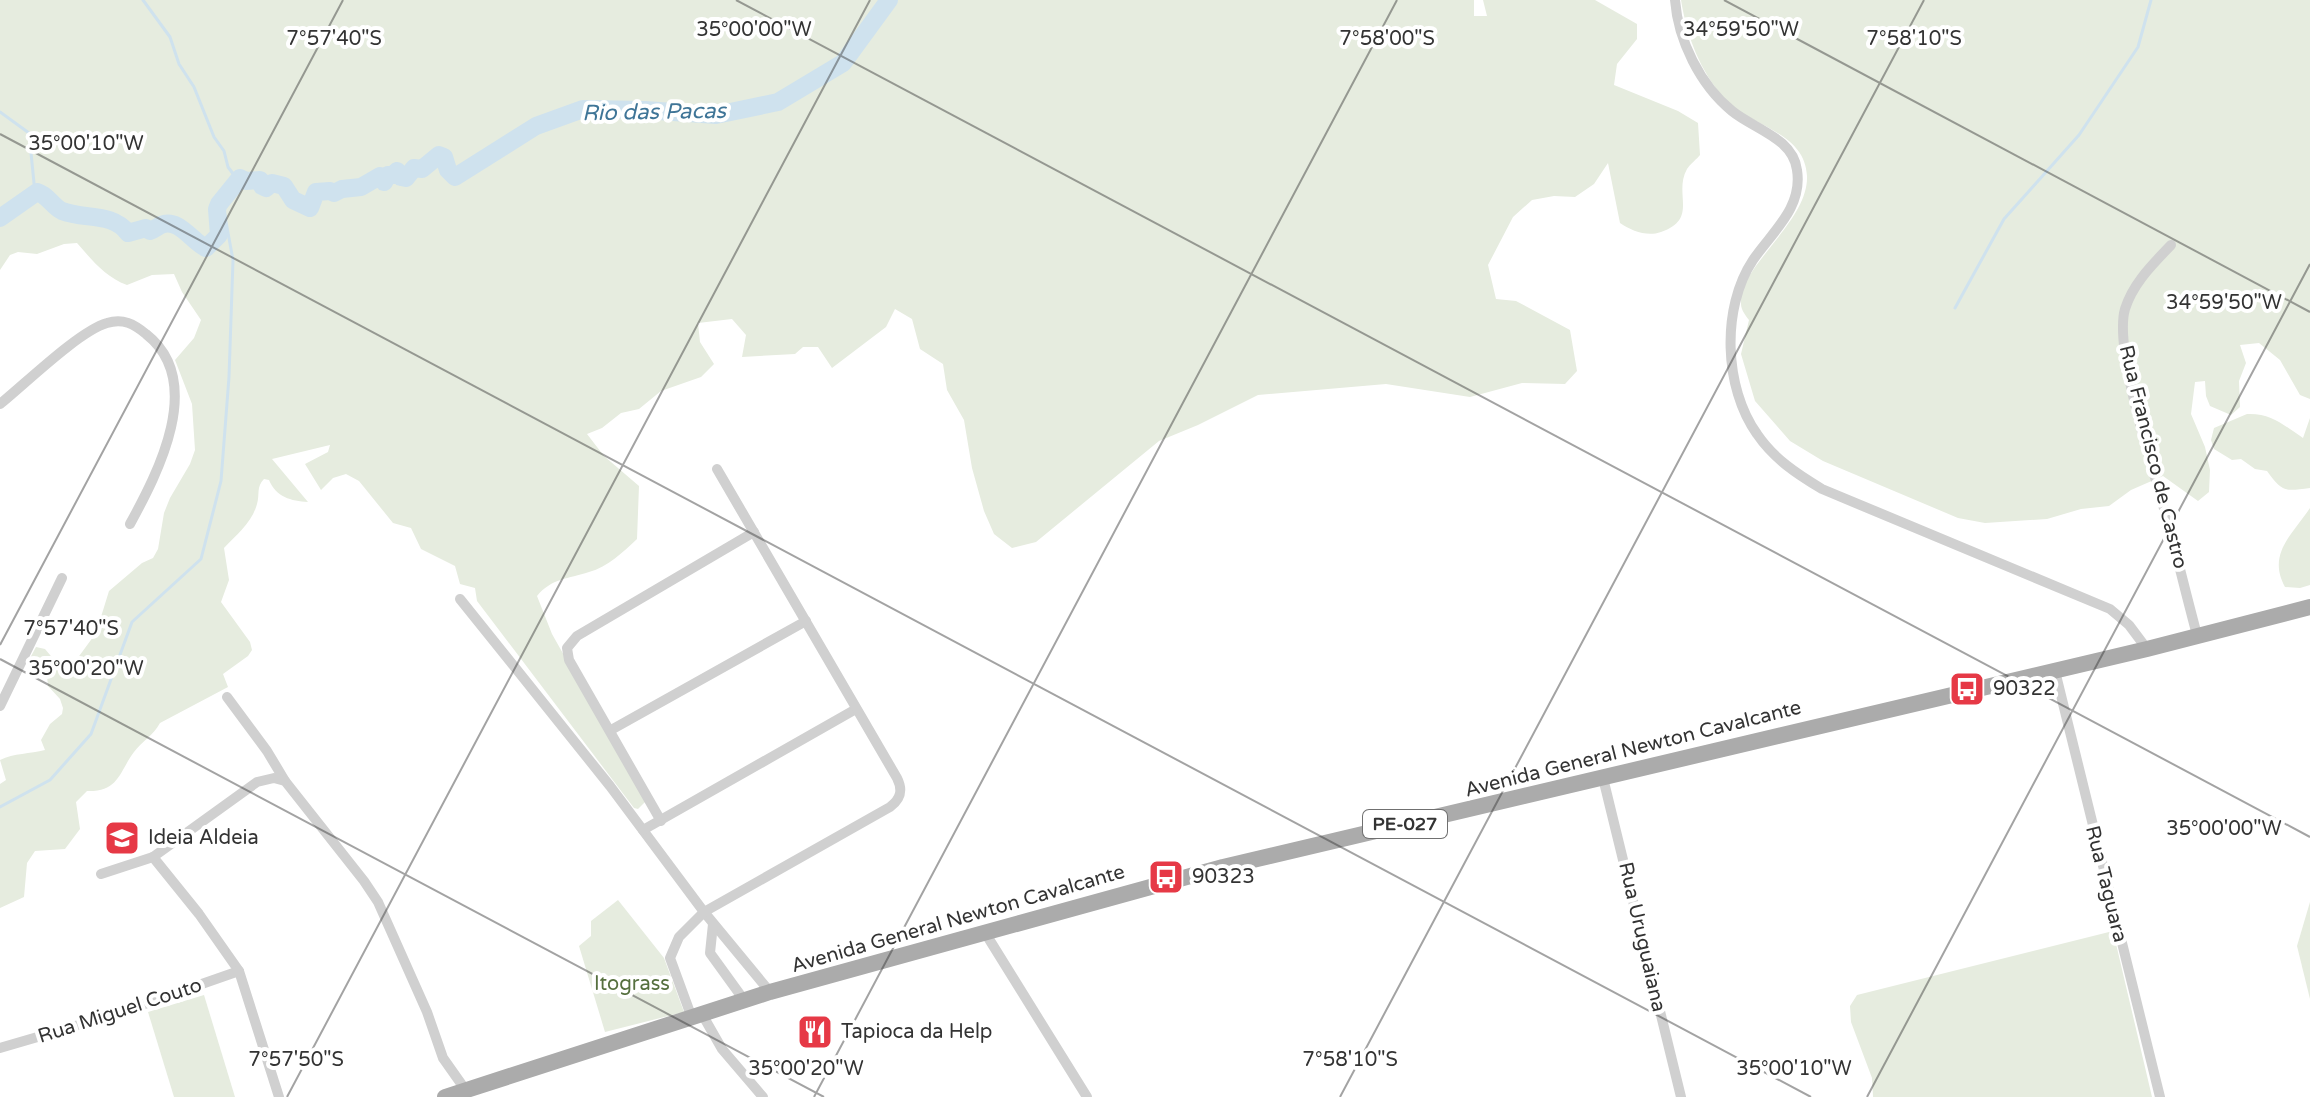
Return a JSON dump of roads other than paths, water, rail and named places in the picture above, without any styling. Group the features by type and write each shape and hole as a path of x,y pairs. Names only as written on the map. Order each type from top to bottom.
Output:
{"main road":[{"name":"Avenida General Newton Cavalcante","path":"468,1094 508,1075 770,992 1223,867 2147,649 2310,607"},
{"name":"PE-027","path":"445,1097 468,1094"}],"street":[{"path":"1675,0 1683,40 1707,83 1729,109 1782,143 1793,154 1797,169 1796,195 1789,214 1753,260 1742,280 1734,306 1732,361 1746,414 1758,435 1793,472 1822,489 2110,609 2129,625 2147,649"},
{"name":"Rua Francisco de Castro","path":"2171,245 2149,268 2132,293 2123,330 2145,440 2197,635"},
{"path":"0,404 91,330 107,323 121,320 135,325 151,338 163,354 173,378 176,405 173,426 159,465 130,524"},
{"path":"717,469 899,782 898,800 890,807 704,912 679,937 671,952 672,967 697,1016 763,1097"},
{"path":"661,821 569,660 567,648 577,636 754,532"},
{"path":"0,706 62,578"},
{"path":"460,599 633,817 713,924 770,992"},
{"path":"611,730 806,621"},
{"name":"Rua Taguara","path":"2055,671 2160,1097"},
{"path":"227,697 285,781 378,902 427,1012 443,1058 468,1094"},
{"path":"643,830 856,709"},
{"name":"Rua Uruguaiana","path":"1603,778 1681,1097"},
{"path":"101,874 153,857 249,787 265,779 285,781"},
{"path":"633,817 653,806"},
{"path":"153,857 239,971 279,1097"},
{"path":"713,924 710,953 744,1000"},
{"path":"984,931 1087,1097"},
{"name":"Rua Miguel Couto","path":"0,1048 166,998 239,971"}],"waterway":[{"path":"143,0 170,37 179,64 194,87 214,137 224,151 228,167 237,179"},
{"name":"Rio das Pacas","path":"0,218 37,192 62,211 106,219 122,226 128,233 146,228 150,231 168,223 180,227 206,248 219,235 219,204 240,178 260,180 266,188 272,183 284,186 293,200 310,208 316,192 334,193 361,187 380,176 384,182 388,175 394,175 397,171 406,178 414,168 422,169 439,155 444,157 448,170 455,177 536,126 583,109 716,115 778,102 843,63 889,0"},
{"path":"1955,308 2004,219 2079,135 2138,47 2151,0"},
{"path":"0,112 29,133 35,193"},
{"path":"0,807 50,780 91,734 132,622 201,559 221,481 229,377 233,260 222,200"}],"place":[{"name":"90322","path":"1967,689"},
{"name":"Ideia Aldeia","path":"122,838"},
{"name":"90323","path":"1166,877"},
{"name":"Tapioca da Help","path":"815,1032"}],"park label":[{"name":"Itograss","path":"632,984"}]}
